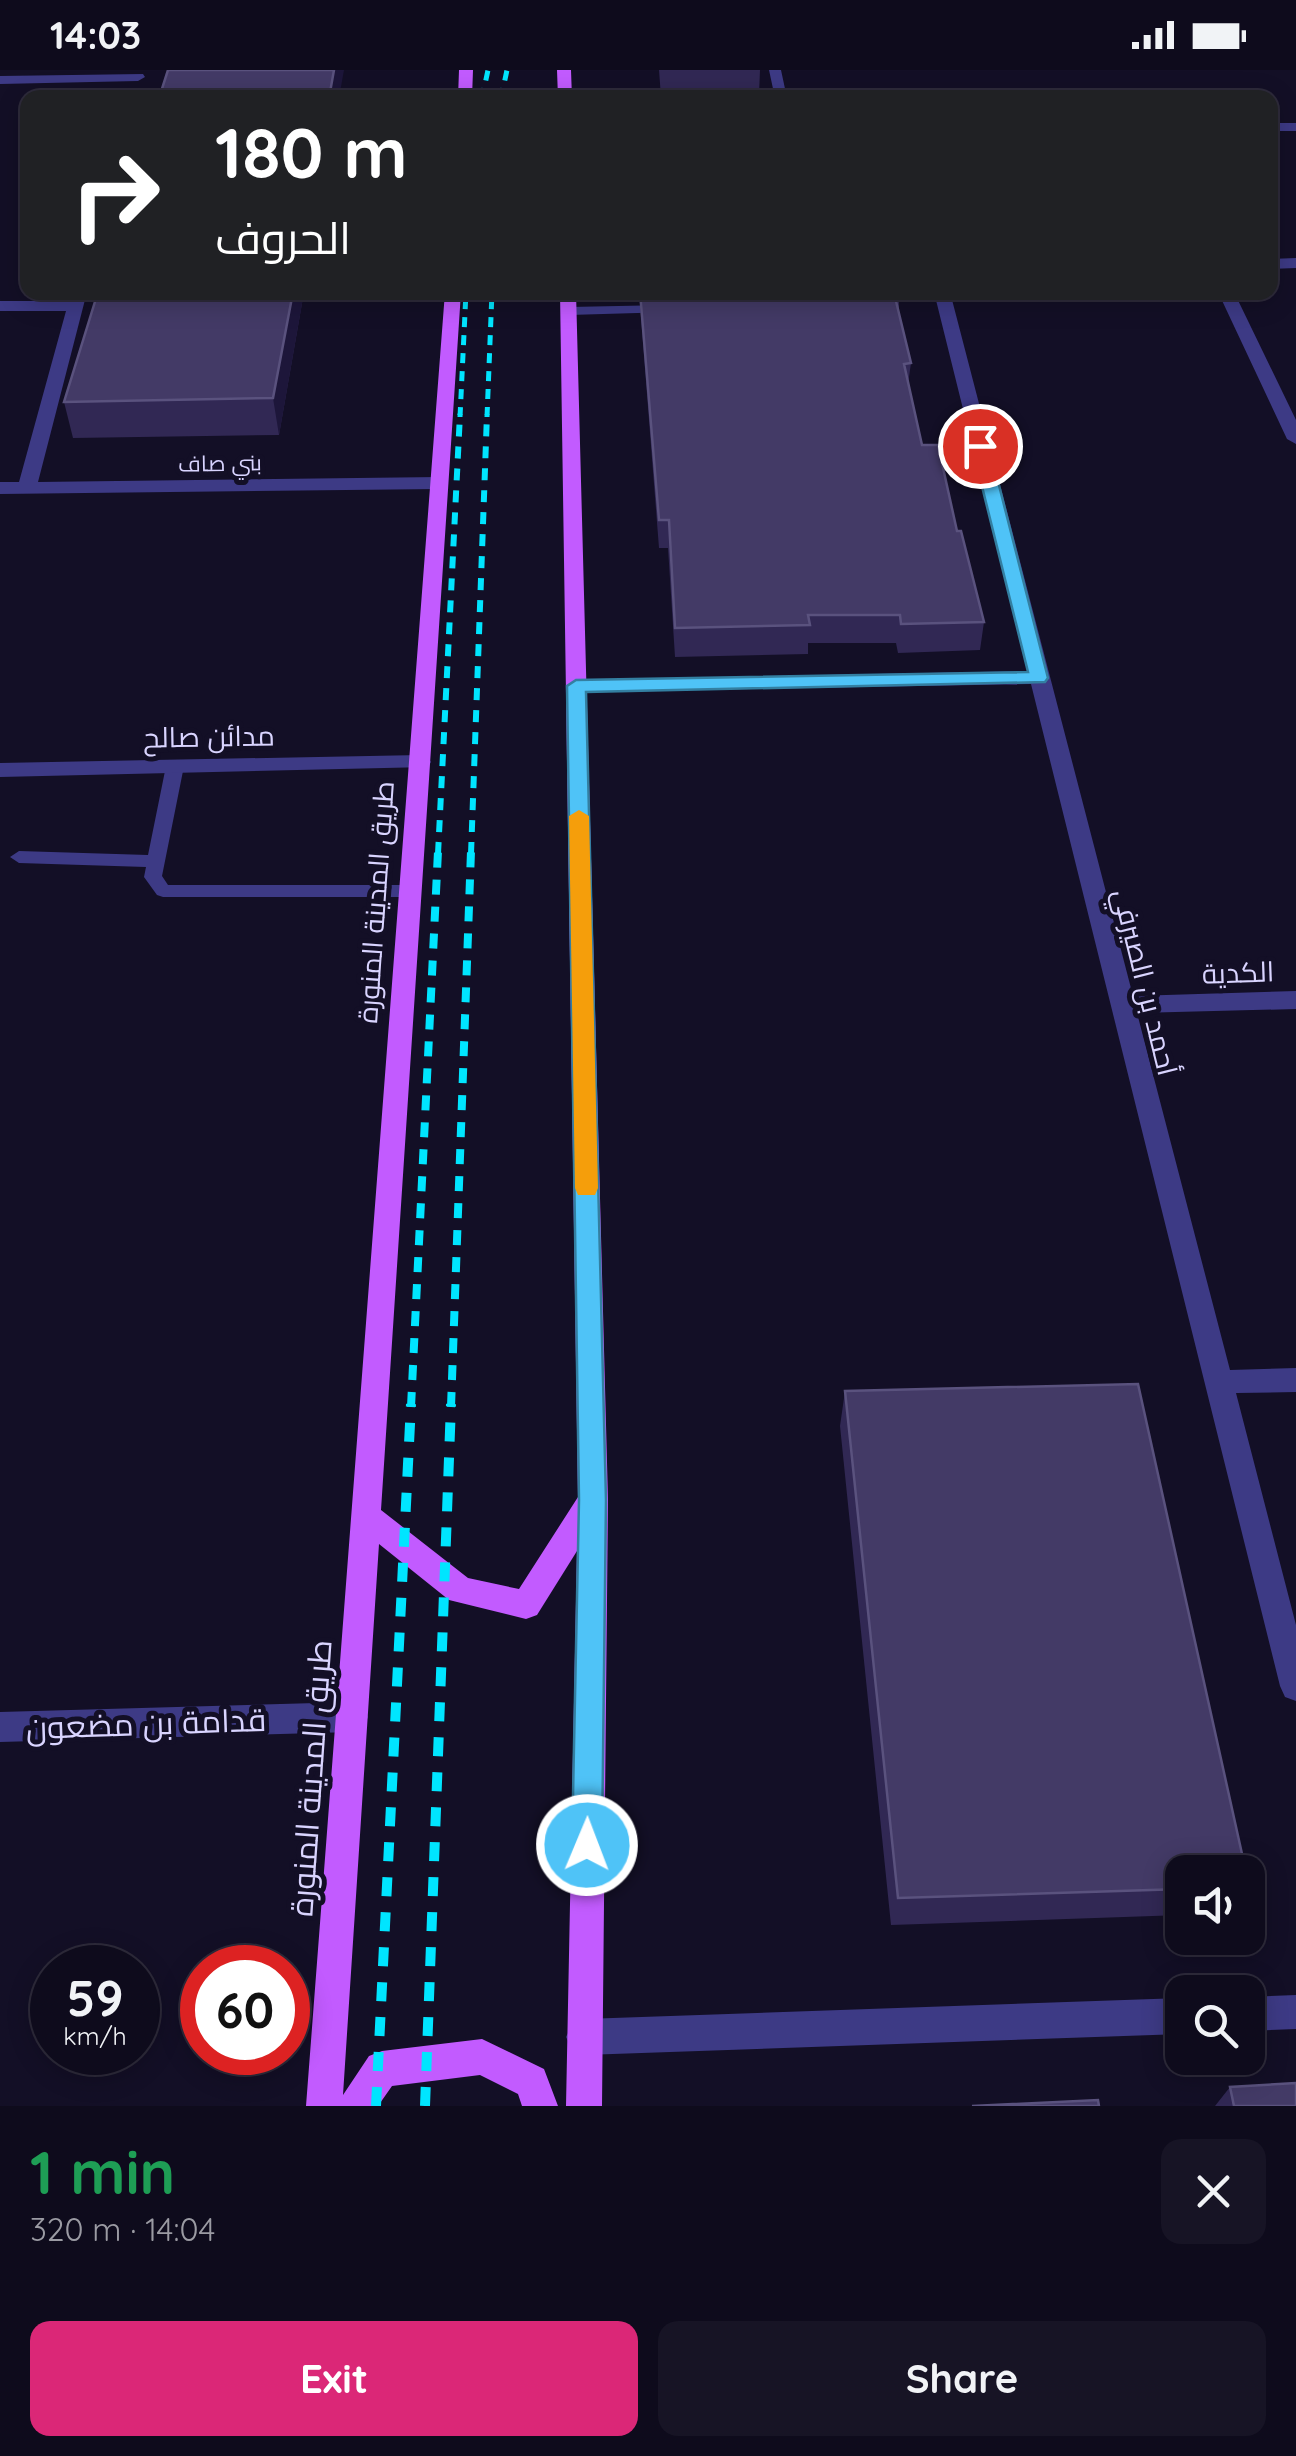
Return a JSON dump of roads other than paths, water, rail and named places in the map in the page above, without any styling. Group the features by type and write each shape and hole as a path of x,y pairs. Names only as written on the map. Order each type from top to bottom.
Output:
{"main road":[{"name":"طريق المدينة المنورة","path":"324,2106 452,300"},
{"path":"569,302 593,1500 584,2106"},
{"path":"366,1516 460,1590 526,1605 593,1500"},
{"path":"356,2106 382,2069 482,2056 530,2082 540,2106"}],"street":[{"path":"0,80 139,74"},
{"path":"0,306 77,300 26,488"},
{"name":"أحمد بن الصيرفي","path":"944,300 1296,1686"},
{"path":"1230,300 1296,439"},
{"name":"بني صاف","path":"0,488 440,484"},
{"path":"576,686 1038,678"},
{"name":"مدائن صالح","path":"0,770 420,762"},
{"name":"الكدية","path":"1122,1005 1296,1000"},
{"path":"1216,1382 1296,1380"},
{"name":"قدامة بن مضعون","path":"0,1728 352,1717"},
{"path":"1265,2013 1296,2012"},
{"path":"584,2036 1165,2017"}],"lane":[{"path":"569,302 682,308"},
{"path":"175,766 152,877 163,891 411,890"},
{"path":"19,857 156,861"}],"railway":[{"path":"484,90 488,70"},
{"path":"503,90 507,70"},
{"path":"460,417 466,300"},
{"path":"487,417 492,300"},
{"path":"438,854 460,414"},
{"path":"471,854 487,414"},
{"path":"411,1407 438,851"},
{"path":"451,1407 471,851"},
{"path":"376,2106 411,1404"},
{"path":"425,2106 451,1404"}]}
